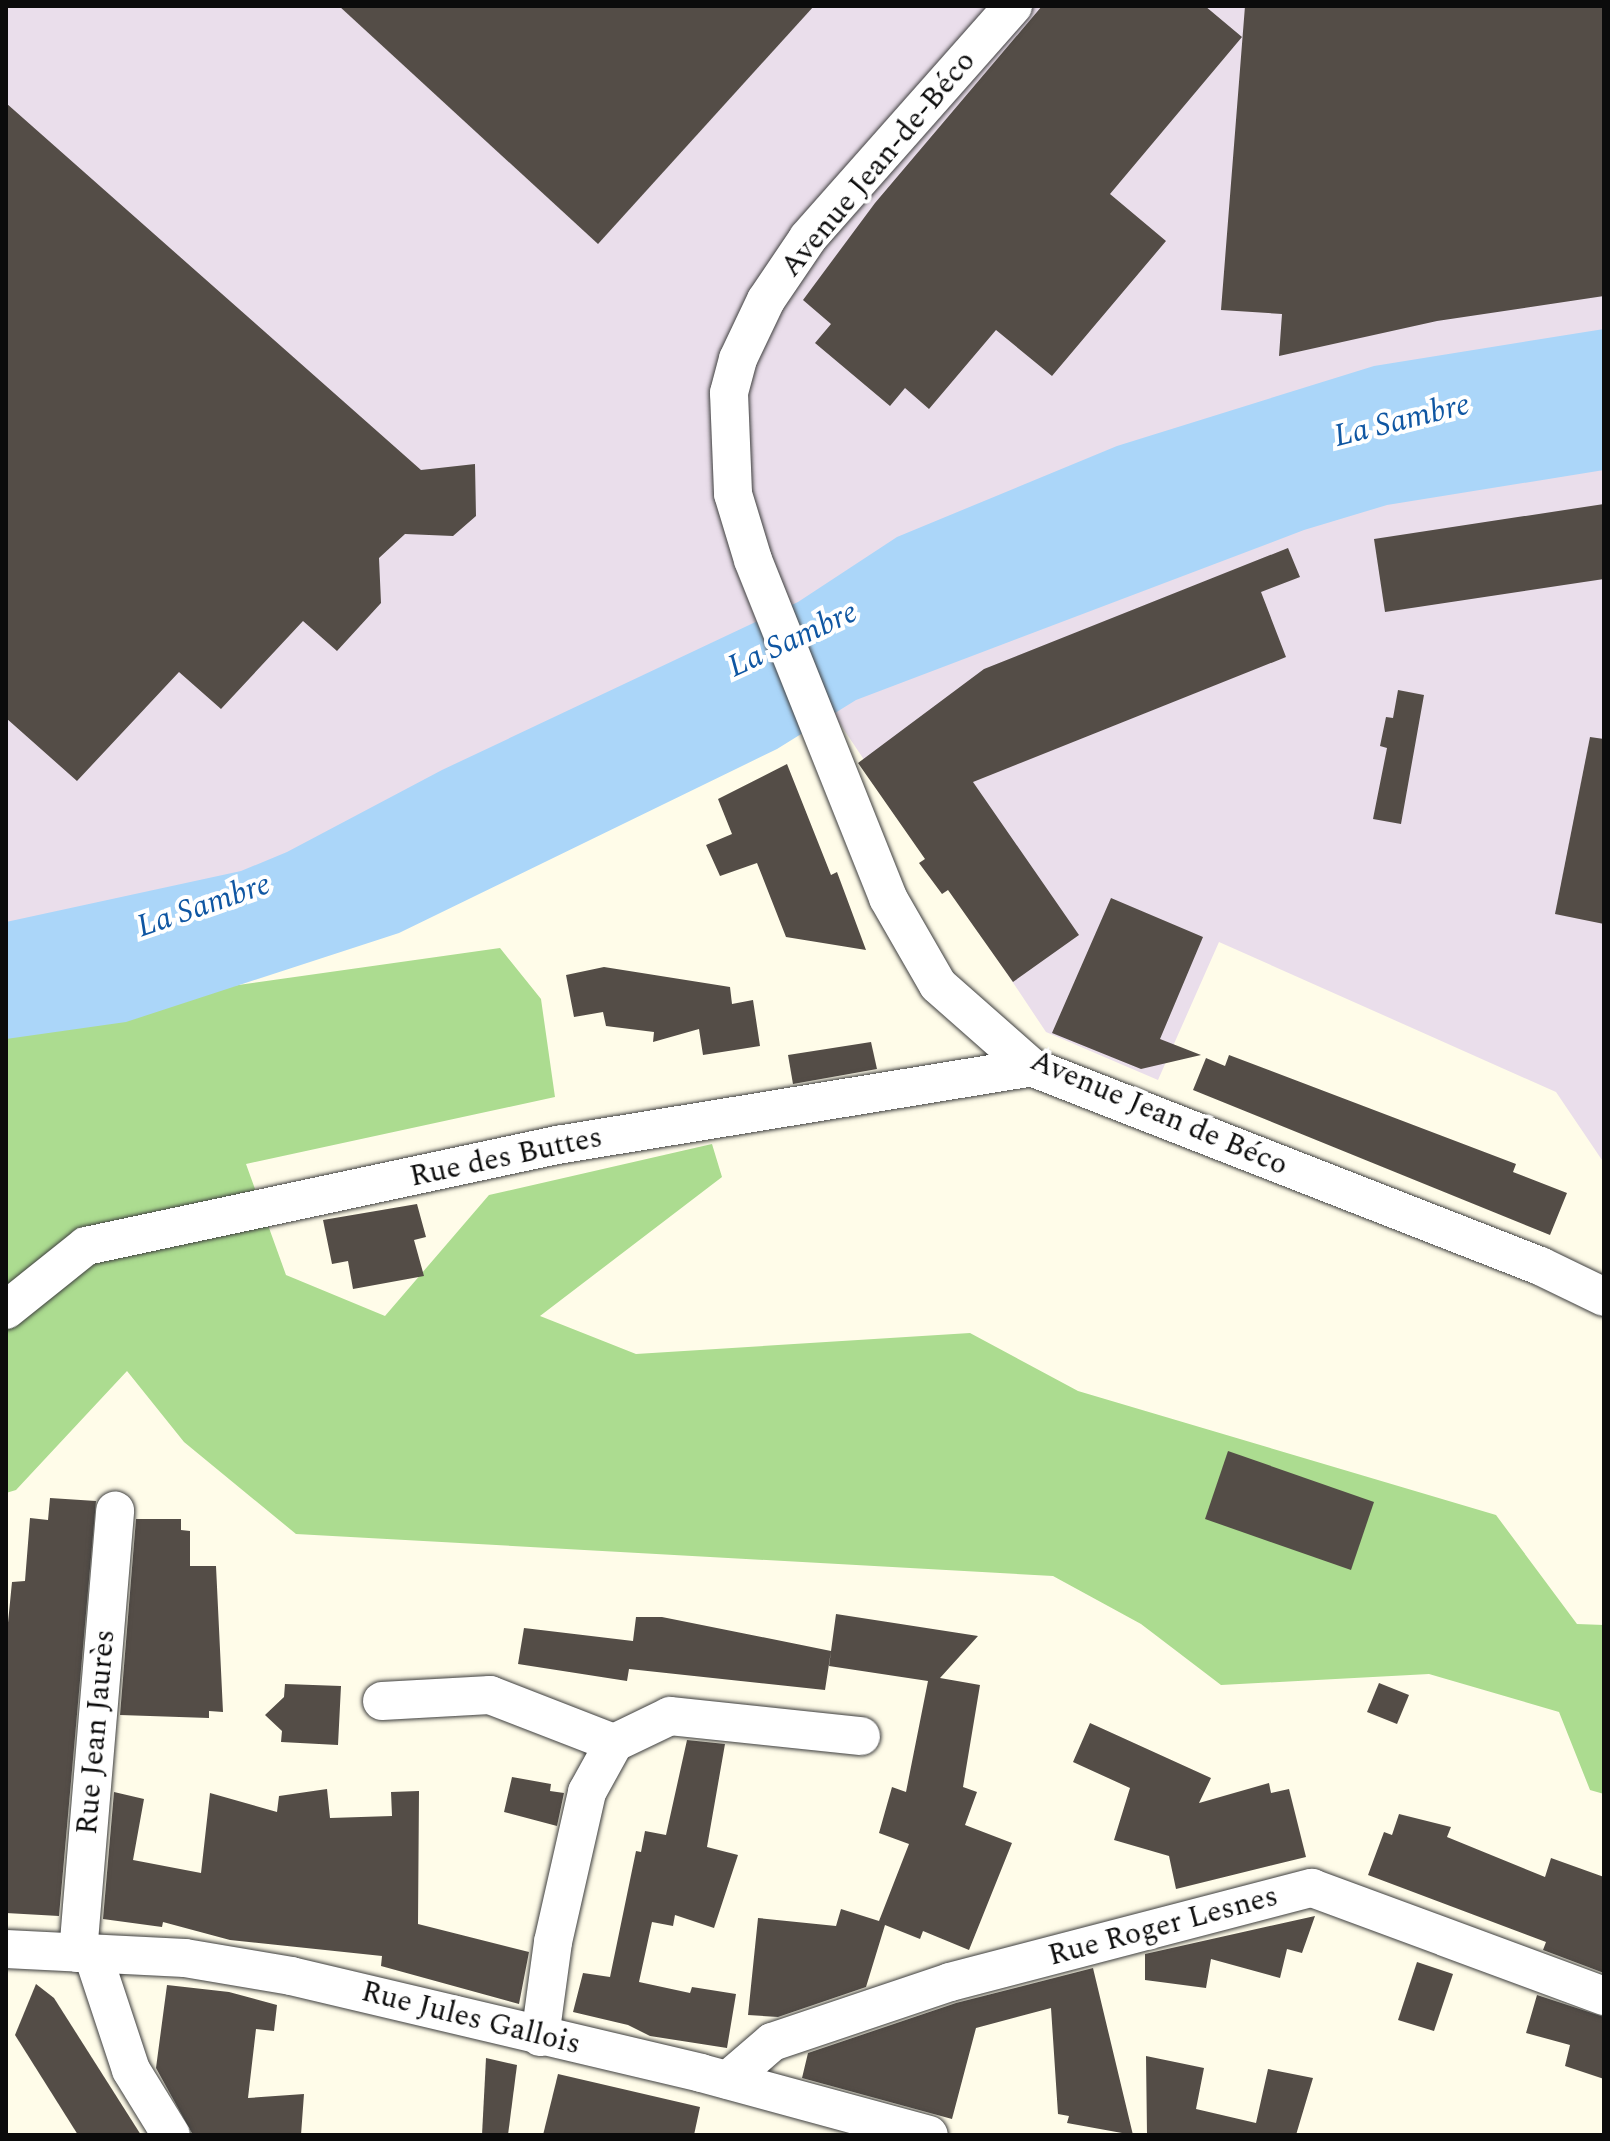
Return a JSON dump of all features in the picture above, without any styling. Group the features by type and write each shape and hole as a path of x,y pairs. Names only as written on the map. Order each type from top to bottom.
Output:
{"street":[{"name":"Avenue Jean-de-Béco","path":"822,740 753,560 733,494 728,443 729,393 749,335 766,300 808,238 1013,6"},
{"name":"Avenue Jean de Béco","path":"822,740 909,941 938,985 1031,1067 1540,1266 1604,1297"},
{"name":"Rue des Buttes","path":"6,1310 86,1246 557,1145 1031,1067"},
{"name":"Rue Jean Jaurès","path":"115,1511 86,1954 131,2070 171,2135"},
{"path":"382,1701 490,1695 614,1743"},
{"path":"540,2037 553,1942 587,1792 614,1743 670,1716 861,1736"},
{"name":"Rue Roger Lesnes","path":"728,2080 772,2042 950,1982 1312,1888 1604,1996"},
{"name":"Rue Jules Gallois","path":"6,1949 185,1958 291,1976 728,2080 929,2135"}],"shaded area":[{"path":"6,6 1604,6 1604,1163 1556,1092 1219,942 1158,1080 1046,1032 786,643 386,855 6,955"}],"green space":[{"path":"500,948 541,999 555,1097 246,1164 286,1275 385,1316 489,1195 712,1144 722,1177 540,1316 636,1354 970,1333 1078,1391 1496,1515 1577,1624 1604,1625 1604,1794 1590,1790 1559,1712 1429,1674 1221,1685 1141,1624 1053,1576 296,1534 184,1442 127,1371 16,1490 6,1493 6,1018"}],"water":[{"name":"La Sambre","path":"1604,329 1604,470 1387,505 1304,530 856,700 777,749 399,933 126,1022 6,1039 6,922 241,871 287,852 442,770 798,602 897,537 1117,446 1374,366"}],"building":[{"path":"339,6 814,6 598,244"},
{"path":"1042,6 1205,6 1242,37 1110,194 1166,241 1052,376 996,330 929,409 905,388 890,406 815,343 831,324 803,300 875,203"},
{"path":"1245,6 1604,6 1604,296 1437,321 1279,356 1282,314 1221,310"},
{"path":"6,103 421,470 475,464 476,516 453,536 405,534 379,558 381,603 337,651 303,621 221,709 179,672 77,781 6,718"},
{"path":"1604,504 1604,579 1385,612 1374,539"},
{"path":"1288,548 1300,577 1261,592 1286,657 973,782 1079,935 1013,982 948,890 942,894 919,863 925,859 858,763 984,669"},
{"path":"1398,690 1424,695 1401,824 1373,819 1387,748 1380,746 1386,717 1393,718"},
{"path":"1590,737 1604,739 1604,924 1555,914"},
{"path":"787,764 831,875 837,872 866,950 786,937 757,863 720,876 706,845 732,834 718,799"},
{"path":"1111,898 1203,937 1160,1039 1201,1055 1141,1069 1052,1033"},
{"path":"604,967 730,987 732,1004 753,1000 760,1046 703,1055 699,1029 653,1042 654,1032 606,1026 603,1012 574,1017 566,975"},
{"path":"871,1042 877,1069 793,1084 788,1055"},
{"path":"1229,1055 1516,1164 1513,1172 1567,1193 1550,1235 1193,1090 1206,1058 1225,1066"},
{"path":"417,1204 426,1237 414,1240 424,1276 353,1289 348,1261 332,1264 323,1220"},
{"path":"1228,1451 1374,1502 1351,1570 1205,1519"},
{"path":"50,1498 96,1501 59,1916 6,1913 6,1643 12,1582 25,1581 30,1518 48,1520"},
{"path":"136,1519 181,1519 181,1530 190,1531 190,1566 216,1566 223,1712 209,1711 209,1718 120,1715"},
{"path":"836,1614 978,1636 940,1678 980,1685 963,1787 977,1792 965,1825 1012,1843 969,1950 923,1931 920,1939 885,1925 866,1987 778,2017 748,2015 758,1918 836,1926 841,1909 879,1921 909,1844 879,1833 892,1787 906,1792 928,1681 829,1666"},
{"path":"636,1617 662,1617 831,1651 825,1690 629,1669 627,1681 518,1664 524,1628 633,1641"},
{"path":"1379,1683 1409,1695 1397,1724 1367,1712"},
{"path":"285,1684 341,1686 338,1745 281,1742 282,1731 265,1715 284,1697"},
{"path":"1090,1723 1211,1778 1199,1803 1269,1783 1271,1793 1289,1789 1306,1857 1176,1889 1169,1856 1114,1840 1130,1788 1073,1762"},
{"path":"687,1740 725,1744 707,1847 738,1855 714,1928 675,1915 673,1926 652,1922 639,1982 690,1993 692,1987 736,1994 727,2048 650,2036 628,2025 573,2012 583,1973 610,1977 636,1851 641,1852 645,1831 666,1835"},
{"path":"512,1777 551,1784 550,1791 564,1793 557,1826 504,1812"},
{"path":"327,1789 330,1818 392,1816 391,1792 419,1791 418,1924 529,1952 519,2004 381,1966 382,1956 230,1940 163,1922 162,1927 103,1919 114,1792 144,1799 133,1860 201,1873 210,1793 277,1812 279,1796"},
{"path":"1399,1814 1451,1827 1447,1837 1545,1877 1551,1858 1604,1877 1604,1973 1543,1950 1546,1942 1368,1875 1384,1832 1392,1835"},
{"path":"1315,1916 1302,1953 1287,1949 1280,1978 1211,1959 1206,1988 1145,1980 1145,1954"},
{"path":"1417,1962 1453,1974 1434,2031 1398,2020"},
{"path":"1093,1968 1133,2135 1067,2123 1069,2116 1058,2114 1051,2008 976,2028 952,2119 802,2078 808,2053 956,2003"},
{"path":"36,1984 54,1998 141,2135 78,2135 15,2035"},
{"path":"167,1985 229,1992 277,2005 274,2031 256,2029 248,2098 304,2094 301,2135 193,2135 156,2068"},
{"path":"1537,1995 1604,2017 1604,2079 1565,2066 1570,2045 1526,2033"},
{"path":"1146,2056 1204,2068 1196,2109 1256,2123 1268,2069 1313,2078 1296,2135 1147,2135"},
{"path":"486,2058 517,2065 508,2135 482,2135"},
{"path":"558,2074 700,2107 694,2135 543,2135"}]}
